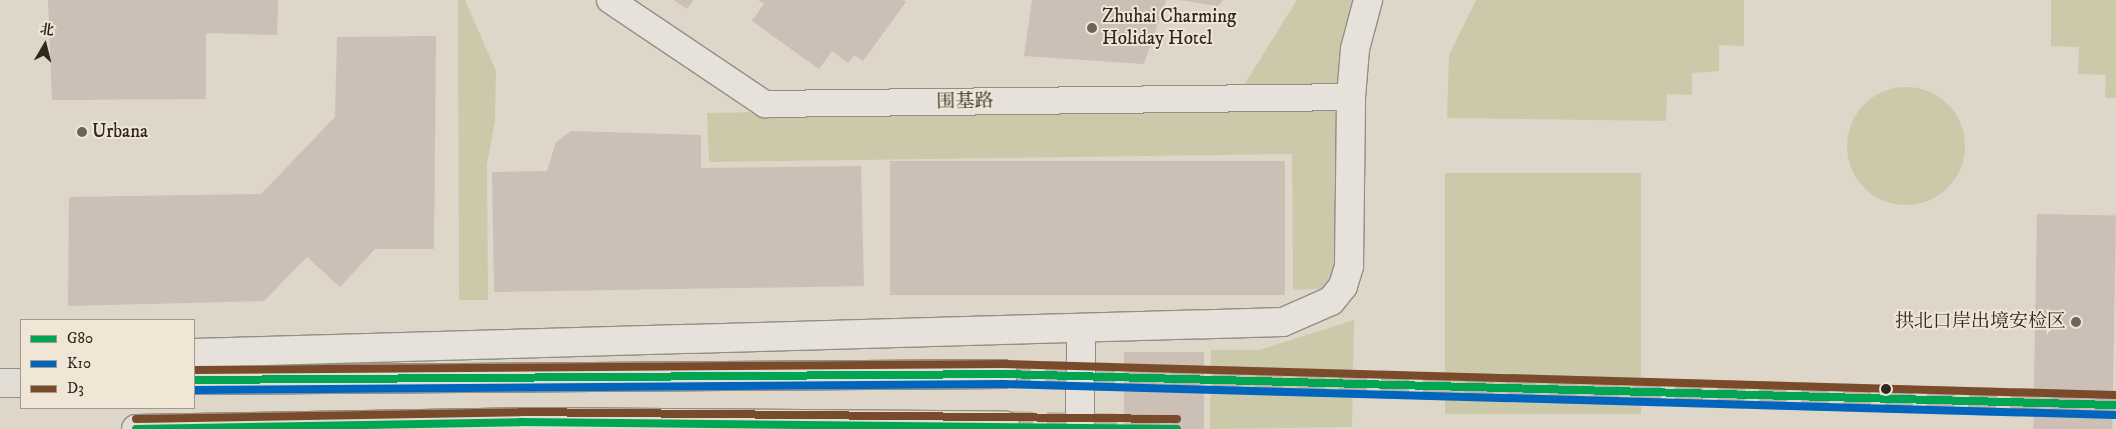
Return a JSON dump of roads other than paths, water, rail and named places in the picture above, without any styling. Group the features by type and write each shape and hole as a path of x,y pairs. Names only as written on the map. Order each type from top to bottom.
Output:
{"main road":[{"path":"195,380 1003,374"},
{"path":"0,383 20,381"},
{"path":"136,429 520,422 1005,425"}],"street":[{"name":"围基路","path":"610,0 765,104 1351,97"},
{"path":"195,353 1081,330 1284,322 1331,301 1343,286 1349,266 1351,97 1355,49 1368,0"},
{"path":"1080,429 1081,330"}],"tunnel":[{"path":"1003,374 2116,405"},
{"path":"1005,425 1177,429"}],"place":[{"name":"Zhuhai Charming Holiday Hotel","path":"1092,28"},
{"name":"Urbana","path":"82,132"},
{"name":"拱北口岸出境安检区","path":"2076,322"}]}
